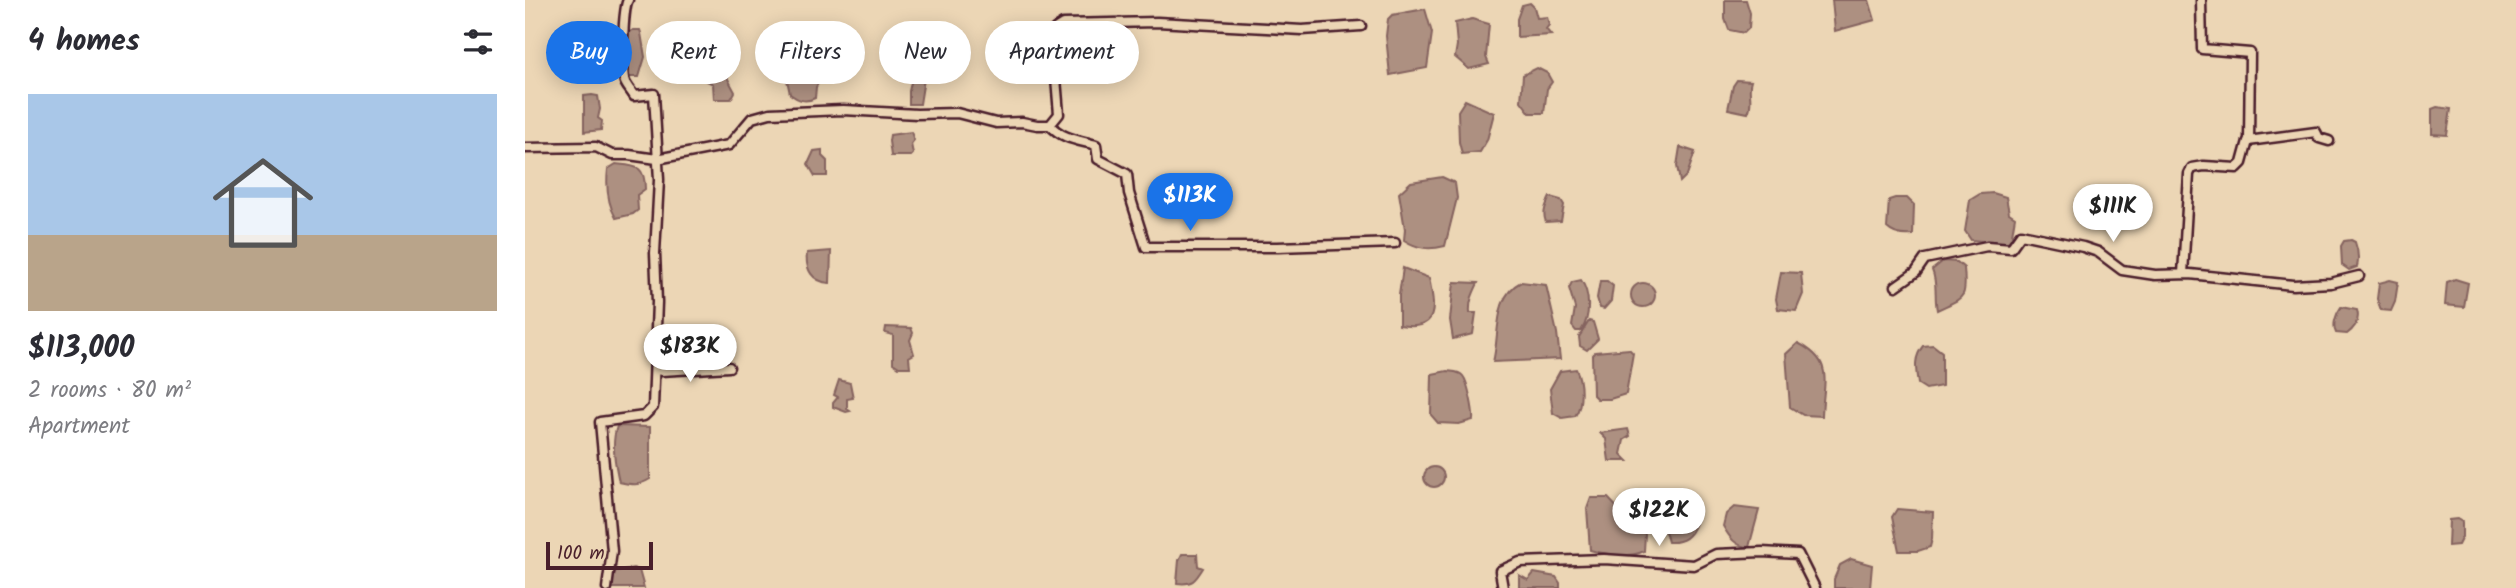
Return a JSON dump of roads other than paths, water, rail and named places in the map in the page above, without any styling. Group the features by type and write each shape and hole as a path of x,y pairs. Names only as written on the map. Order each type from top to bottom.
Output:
{"street":[{"path":"607,588 612,551 600,422 644,416 653,407 655,369 655,253 659,180 654,94 634,96 624,81 624,9 628,0"},
{"path":"2201,0 2202,49 2250,53 2249,141"},
{"path":"1050,125 1059,114 1053,43 1055,29 1063,24 1157,22 1301,30 1361,26"},
{"path":"525,148 596,147 612,155 657,159 729,145 751,118 770,113 843,110 957,113 996,123 1050,125 1057,133 1096,145 1098,159 1127,174 1129,193 1146,247 1278,247 1395,243"},
{"path":"2183,275 2189,173 2192,168 2240,167 2245,144 2249,141 2316,132 2319,138 2329,141"},
{"path":"1896,286 1916,272 1924,259 1987,246 2011,248 2021,234 2098,252 2122,270 2155,275 2293,285 2331,282 2359,276"},
{"path":"655,369 661,371 729,367"},
{"path":"1503,588 1500,571 1521,562 1604,559 1694,565 1716,554 1762,552 1798,554 1815,588"}]}
